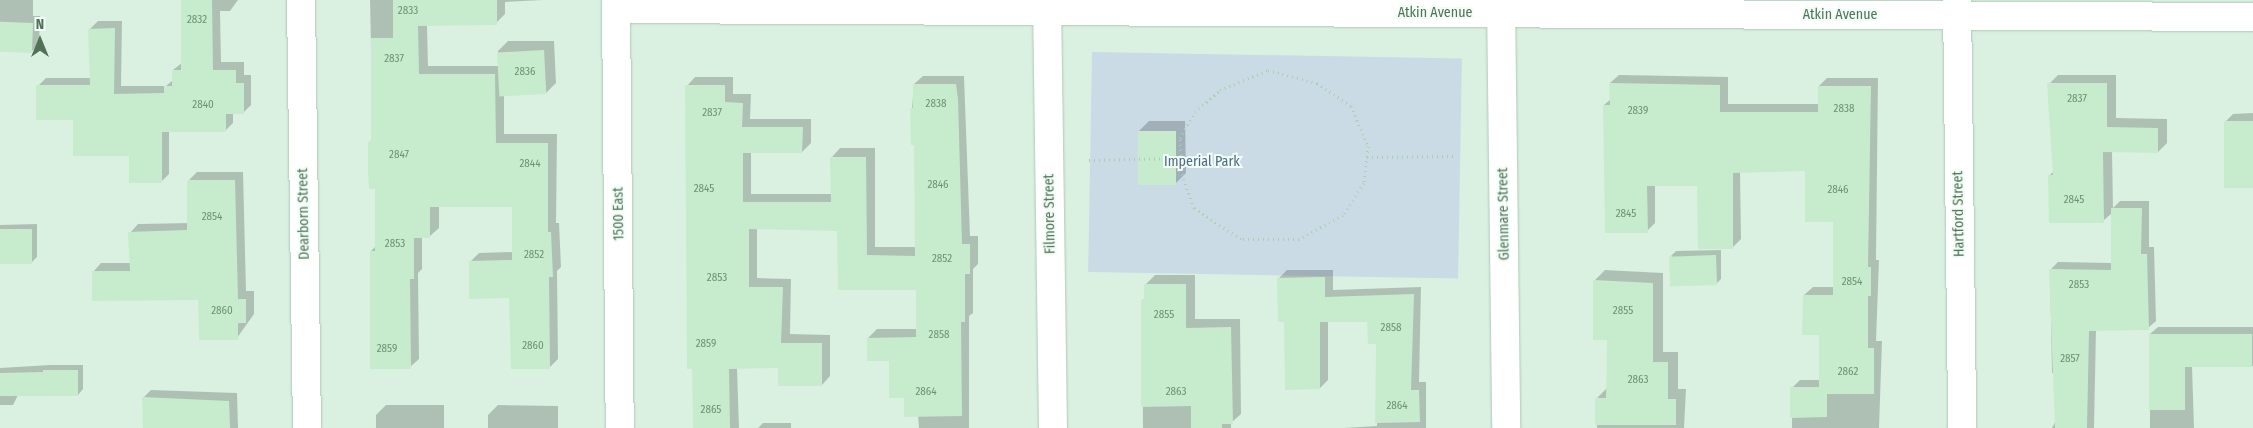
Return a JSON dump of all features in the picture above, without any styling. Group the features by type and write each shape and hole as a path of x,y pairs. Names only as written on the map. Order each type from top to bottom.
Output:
{"street":[{"name":"Dearborn Street","path":"301,0 307,428"},
{"name":"Atkin Avenue","path":"616,4 1957,8 2253,17"},
{"name":"1500 East","path":"616,4 620,428"},
{"name":"Filmore Street","path":"1047,6 1053,428"},
{"name":"Glenmare Street","path":"1501,7 1506,428"},
{"name":"Hartford Street","path":"1957,8 1962,428"}],"path":[{"path":"1268,70 1317,83 1351,106 1368,146 1367,157 1364,183 1343,215 1300,239 1240,239 1194,208 1182,175 1180,138 1195,112 1220,90 1268,70"},
{"path":"1367,157 1457,156"},
{"path":"1089,160 1181,158"}],"shaded area":[{"path":"0,0 2253,0 2253,428 0,428"}],"green space":[{"name":"Imperial Park","path":"1092,52 1462,58 1458,278 1088,272"}],"building":[{"path":"181,0 212,0 213,70 236,70 236,83 244,83 244,114 226,114 226,132 162,132 162,183 129,183 129,156 73,156 73,120 36,120 36,85 90,85 88,29 115,28 114,94 164,93 164,86 172,86 172,70 181,70"},
{"path":"393,0 497,0 497,25 418,26 419,74 495,74 496,143 548,143 548,232 551,232 553,277 549,277 550,369 511,369 509,298 469,299 469,261 512,260 512,207 430,207 430,238 414,238 414,279 410,279 411,369 370,369 370,251 375,251 375,189 369,189 368,171 368,142 371,142 371,38 393,38"},
{"path":"0,22 33,23 32,53 0,52"},
{"path":"544,50 546,94 499,96 497,52"},
{"path":"1609,83 1720,85 1720,112 1818,112 1818,86 1871,86 1868,267 1871,267 1871,296 1868,296 1868,348 1874,348 1874,394 1827,394 1827,417 1790,418 1790,387 1819,387 1819,335 1802,335 1803,295 1833,295 1833,222 1805,222 1805,171 1733,173 1733,249 1698,249 1697,186 1647,186 1648,233 1605,233 1603,105 1610,105"},
{"path":"2047,83 2107,83 2107,127 2158,128 2158,153 2103,152 2104,223 2049,223 2048,175 2053,175"},
{"path":"913,84 956,84 962,244 970,244 970,274 965,274 965,322 961,322 962,416 904,417 904,398 889,398 889,361 867,361 867,338 916,337 916,290 838,290 837,231 749,229 749,287 783,287 781,343 822,343 822,386 778,386 778,368 729,369 730,428 693,428 692,369 687,369 685,85 725,85 725,102 743,103 742,127 803,127 802,153 743,153 743,202 831,202 830,157 866,157 867,255 915,256 914,145 911,145 910,108 913,108"},
{"path":"2224,121 2253,121 2253,188 2224,188"},
{"path":"1138,131 1176,131 1176,185 1138,185"},
{"path":"187,180 235,180 238,299 246,299 246,323 238,323 238,340 199,340 198,300 92,301 92,271 130,271 128,232 187,230"},
{"path":"2111,208 2142,208 2141,254 2147,254 2149,330 2089,331 2087,428 2055,428 2049,269 2111,270"},
{"path":"0,229 32,229 32,264 0,264"},
{"path":"1716,255 1717,285 1670,287 1669,257"},
{"path":"1325,277 1325,297 1414,294 1411,390 1419,390 1420,422 1375,423 1376,344 1368,344 1367,322 1320,322 1320,389 1285,390 1284,322 1278,322 1277,278"},
{"path":"1593,280 1653,283 1653,362 1668,362 1668,399 1676,399 1676,425 1595,425 1595,398 1606,398 1607,340 1593,340"},
{"path":"1144,284 1186,284 1186,328 1231,327 1233,424 1222,424 1222,428 1191,428 1191,406 1141,407 1141,300 1144,300"},
{"path":"2149,334 2252,334 2252,367 2185,367 2185,410 2149,410"},
{"path":"43,370 78,370 78,396 0,396 0,373 43,372"},
{"path":"142,397 229,401 230,428 143,428"}]}
